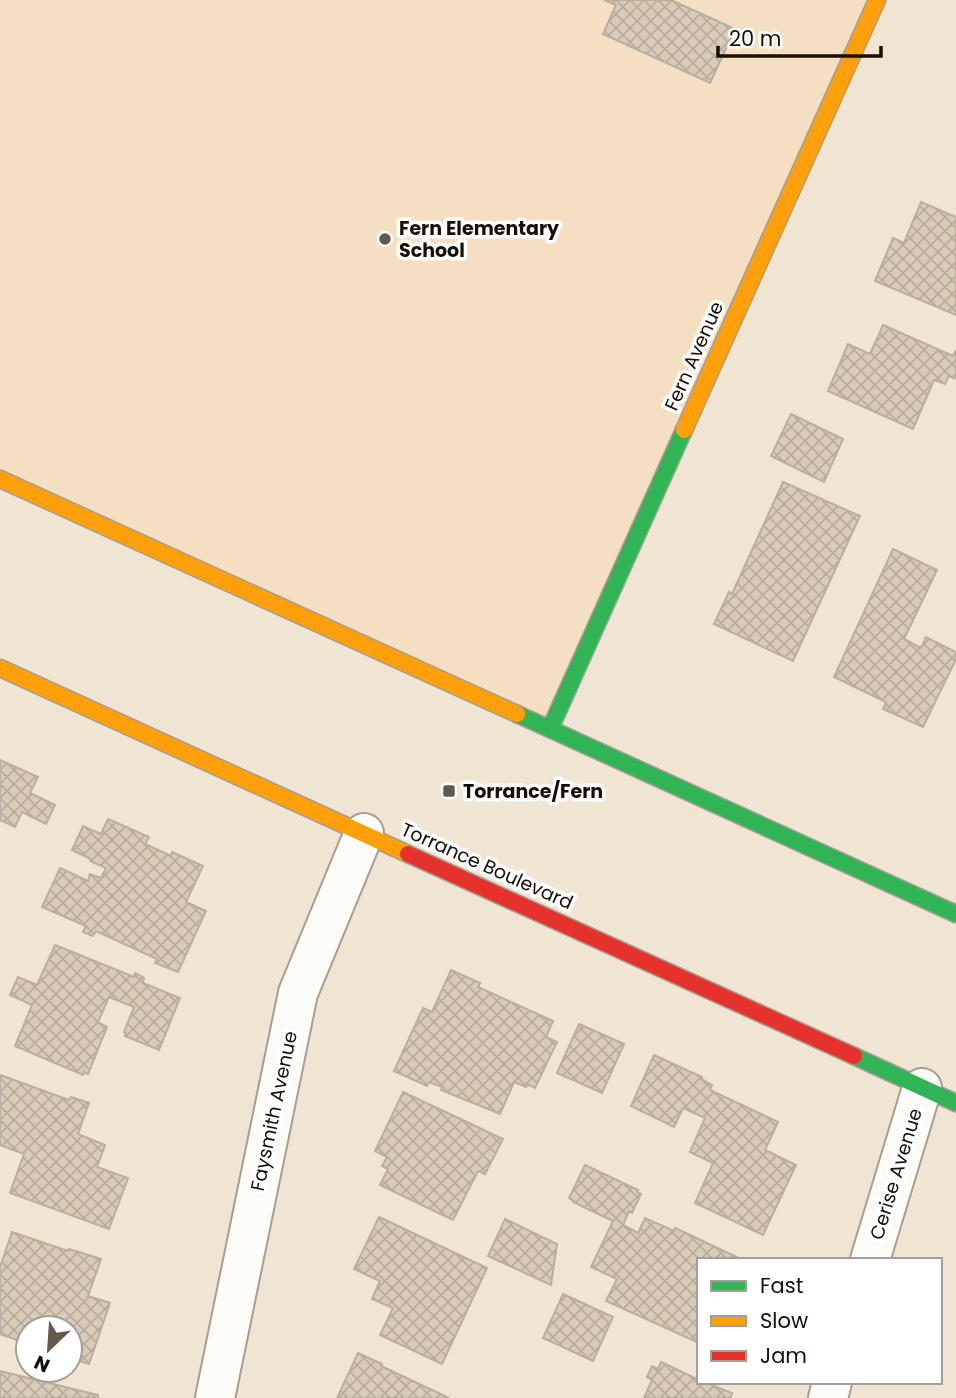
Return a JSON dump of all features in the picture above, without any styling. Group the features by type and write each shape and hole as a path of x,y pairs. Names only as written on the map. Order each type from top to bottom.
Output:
{"street":[{"name":"Fern Avenue","path":"550,729 877,0"},
{"path":"0,479 956,914"},
{"name":"Torrance Boulevard","path":"0,668 939,1095"},
{"name":"Faysmith Avenue","path":"215,1398 298,993 364,833"},
{"name":"Cerise Avenue","path":"871,1258 939,1095"}],"shaded area":[{"name":"Fern Elementary School","path":"0,0 877,0 550,729 0,478"}],"building":[{"path":"604,0 671,0 735,29 710,83 603,34 616,5"},
{"path":"921,202 956,217 956,315 875,281 893,238 904,243"},
{"path":"883,325 953,356 956,350 956,379 949,376 945,384 934,380 913,429 828,391 848,344 870,354"},
{"path":"791,414 843,439 824,482 771,456"},
{"path":"783,482 860,516 793,661 714,624 729,592 732,594"},
{"path":"893,549 937,570 904,639 921,648 926,637 956,652 956,659 923,727 883,709 886,702 834,677"},
{"path":"0,760 38,777 30,793 55,805 46,824 22,812 15,827 0,820"},
{"path":"108,819 149,837 145,844 203,866 186,902 206,911 178,972 155,963 157,959 96,931 93,936 83,932 86,926 42,907 60,868 88,881 90,874 101,878 106,868 72,850 83,826 101,834"},
{"path":"55,945 134,977 135,973 144,978 143,983 180,998 159,1050 125,1036 124,1032 134,1007 109,997 98,1022 107,1027 88,1074 84,1072 83,1075 15,1046 32,1005 10,995 18,977 37,985"},
{"path":"451,970 480,983 478,987 553,1021 546,1037 557,1042 535,1088 514,1082 500,1114 441,1090 442,1087 429,1082 427,1086 394,1071 423,1008 432,1012"},
{"path":"579,1024 624,1044 602,1093 557,1073"},
{"path":"654,1055 702,1077 701,1079 712,1085 710,1090 778,1122 765,1150 796,1165 763,1235 695,1203 713,1163 690,1152 705,1118 683,1108 674,1127 631,1106"},
{"path":"0,1075 69,1100 71,1097 89,1103 78,1134 105,1145 97,1167 128,1178 109,1229 10,1193 24,1154 0,1145"},
{"path":"403,1092 503,1139 485,1174 478,1171 453,1220 380,1185 388,1169 382,1166 387,1157 375,1151"},
{"path":"585,1165 638,1190 641,1194 623,1225 638,1233 645,1218 674,1231 675,1228 739,1258 697,1258 697,1342 606,1301 617,1279 591,1267 613,1221 569,1198"},
{"path":"379,1217 487,1268 442,1364 380,1335 393,1308 372,1299 380,1281 354,1269"},
{"path":"505,1219 557,1244 551,1285 488,1256"},
{"path":"12,1232 101,1259 88,1296 110,1303 89,1364 84,1362 84,1314 14,1314 14,1339 0,1334 0,1267"},
{"path":"563,1294 613,1317 593,1361 543,1338"},
{"path":"358,1353 382,1364 381,1366 449,1398 337,1398"},
{"path":"661,1362 697,1379 697,1384 709,1384 732,1393 730,1398 644,1398 652,1380 647,1377 652,1366 658,1369"},
{"path":"0,1371 14,1374 14,1384 53,1384 98,1395 98,1398 0,1398"}],"traffic: fast":[{"path":"550,729 684,430"},
{"path":"517,714 956,914"},
{"path":"854,1056 956,1103"}],"traffic: slow":[{"path":"684,430 877,0"},
{"path":"0,479 517,714"},
{"path":"0,668 408,854"}],"traffic: jam":[{"path":"408,854 854,1056"}],"place":[{"name":"Fern Elementary School","path":"385,239"},
{"name":"Torrance/Fern","path":"449,791"}]}
